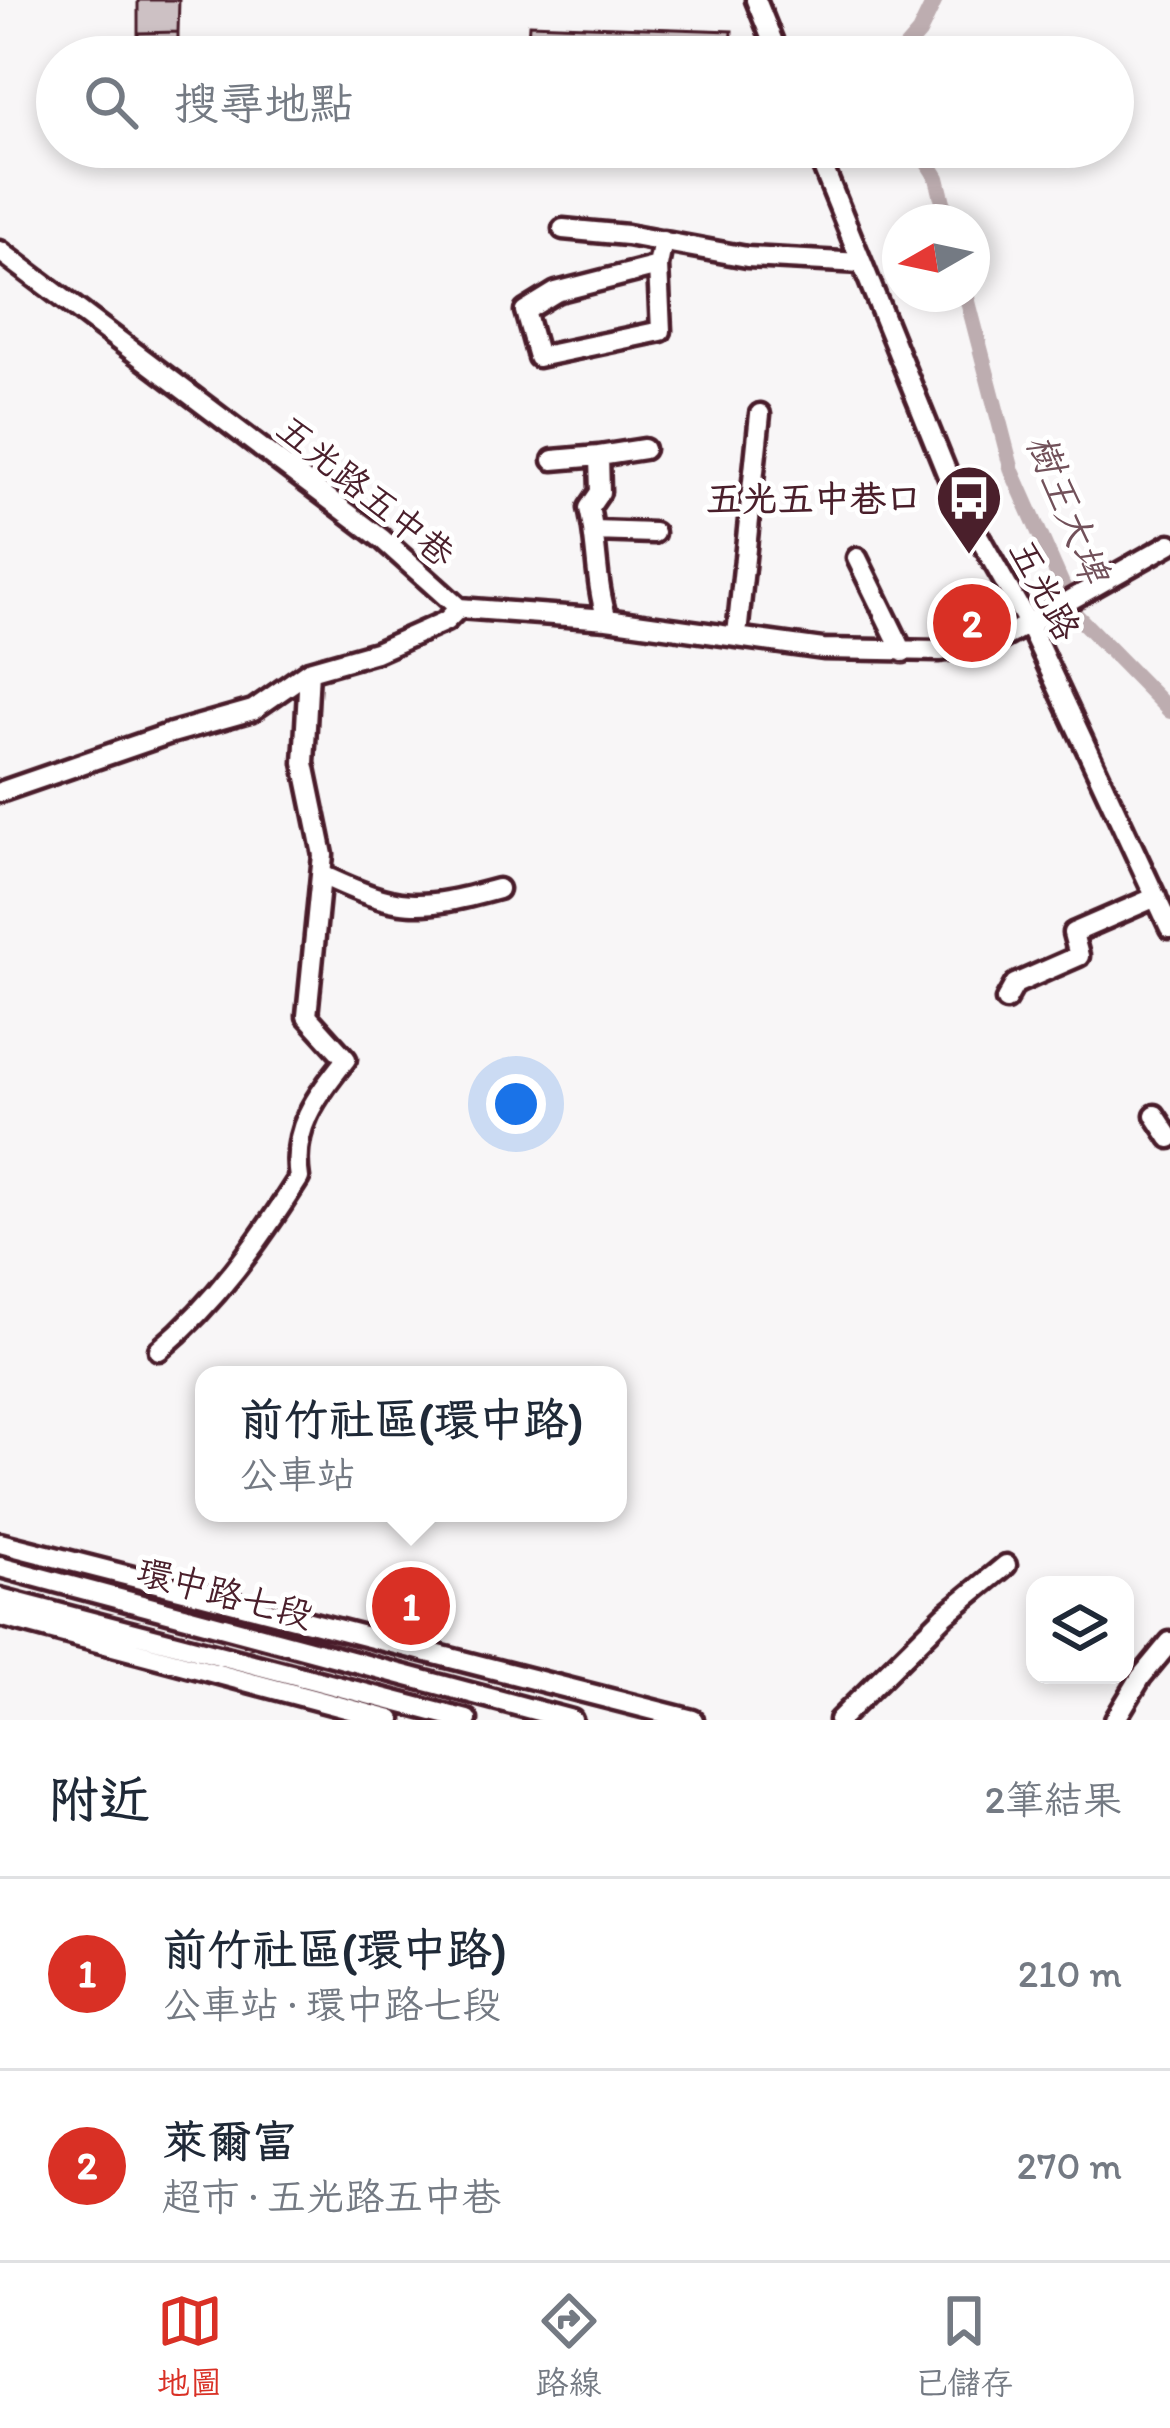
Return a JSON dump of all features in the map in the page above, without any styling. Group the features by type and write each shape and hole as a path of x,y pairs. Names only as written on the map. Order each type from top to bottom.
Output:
{"street":[{"path":"756,0 771,36"},
{"name":"五光路","path":"824,168 957,498 1029,625 1168,921"},
{"path":"563,229 747,257 862,263"},
{"path":"658,266 556,292 525,311 538,357 661,331 658,266 663,242"},
{"name":"五光路五中巷","path":"0,251 382,539 459,608 607,619 823,649 903,652 994,643 1170,544"},
{"path":"737,635 760,414"},
{"path":"553,460 644,448"},
{"path":"599,456 599,492 589,508 598,591 607,619"},
{"path":"594,531 655,533"},
{"path":"857,558 903,652"},
{"path":"0,792 253,710 309,671 376,652 446,620 459,608"},
{"path":"159,1350 232,1275 292,1189 299,1178 296,1143 303,1121 346,1059 307,1016 323,855 304,763 309,671"},
{"path":"322,875 352,889 414,906 437,906 498,889"},
{"path":"1006,1000 1015,984 1079,956 1073,933 1156,897"},
{"path":"1155,1115 1170,1138"},
{"name":"環中路七段","path":"3,1543 693,1720"},
{"path":"839,1720 945,1615 1006,1565"},
{"name":"環中路七段","path":"0,1567 572,1720"},
{"name":"環中路七段","path":"1,1612 392,1720"},
{"name":"環中路七段","path":"1,1612 467,1720"},
{"path":"1115,1720 1170,1642"}],"building":[{"path":"138,0 179,0 178,32 138,33"},
{"path":"529,24 732,31 732,36 528,36"},
{"path":"178,32 178,36 138,36"},
{"path":"982,603 995,625 994,637 959,643 948,620"}],"waterway":[{"name":"樹王大埤","path":"916,36 935,0"},
{"name":"樹王大埤","path":"931,168 944,204"},
{"name":"樹王大埤","path":"971,312 1012,471 1075,614 1170,711"}],"place":[{"name":"五光五中巷口","path":"969,557"},
{"name":"萊爾富","path":"972,623"},
{"name":"前竹社區(環中路)","path":"411,1606"}]}
